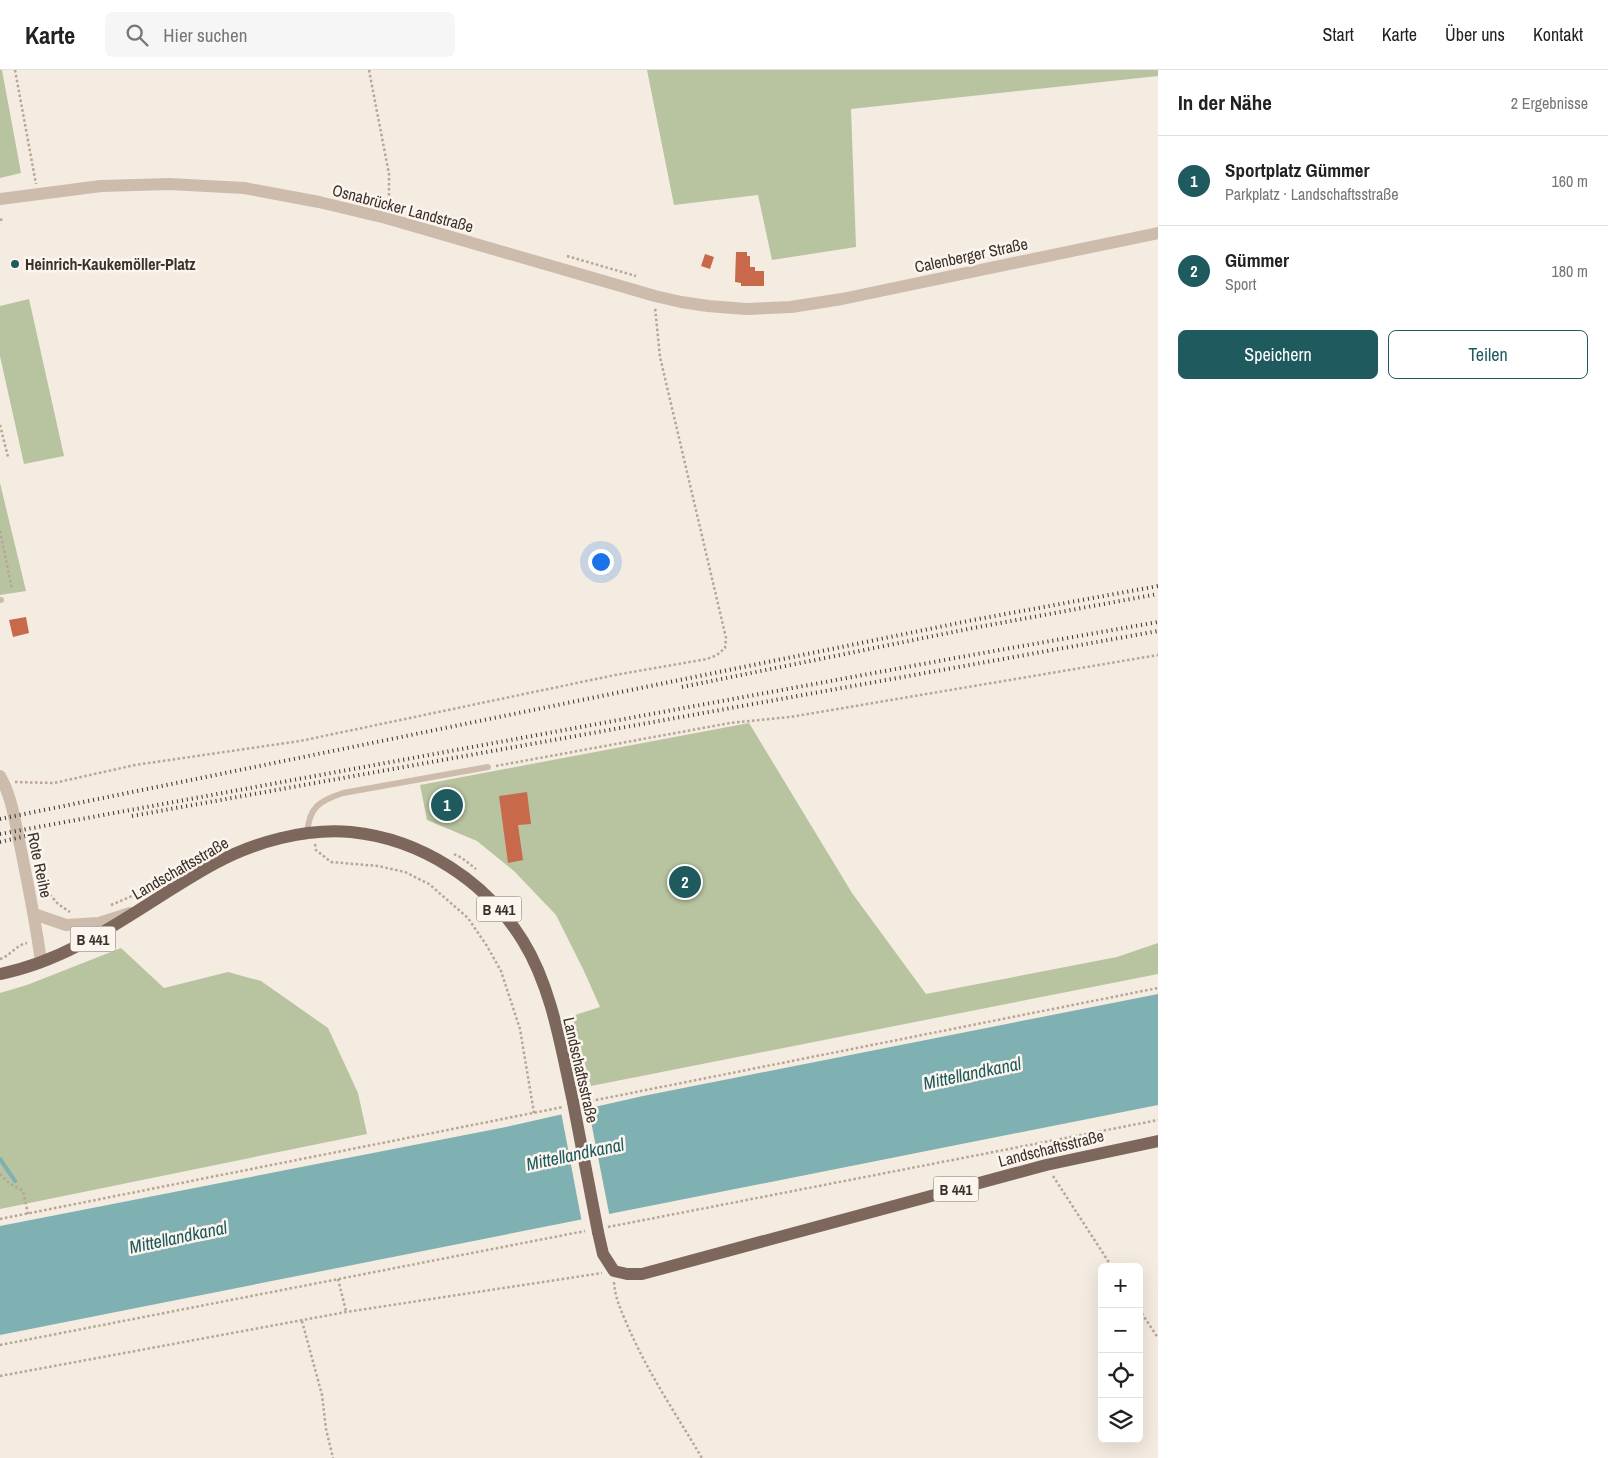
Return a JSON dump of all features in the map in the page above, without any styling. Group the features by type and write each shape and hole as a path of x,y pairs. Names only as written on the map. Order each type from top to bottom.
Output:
{"main road":[{"name":"Landschaftsstraße","path":"0,974 41,962 92,939 214,864 244,850 273,840 310,833 350,832 384,838 434,857 484,892 505,915 524,942 538,972 558,1034 603,1254 614,1271 627,1274 642,1274 1046,1165 1158,1141"}],"street":[{"name":"Osnabrücker Landstraße","path":"0,199 101,186 169,184 244,188 388,213 655,296 708,306 746,309 791,307"},
{"name":"Calenberger Straße","path":"791,307 842,299 1158,233"},
{"name":"Rote Reihe","path":"2,780 9,796 34,914 41,962"},
{"path":"34,914 66,925 99,923 142,910"}],"lane":[{"path":"310,833 308,822 313,809 326,799 343,793 488,767"}],"path":[{"path":"15,70 36,182 44,181"},
{"path":"369,70 388,174 388,213"},
{"path":"380,205 388,213"},
{"path":"0,220 4,219"},
{"path":"559,254 644,279"},
{"path":"2,780 54,783 135,765 300,741 614,675 707,659 717,655 725,648 726,638 660,357 655,320 655,296"},
{"path":"0,425 8,457"},
{"path":"0,531 12,589"},
{"path":"488,767 730,723 790,717 1158,655"},
{"path":"310,833 316,850 331,862 378,866 405,872 429,884 468,918 501,971 520,1029 534,1113"},
{"path":"454,854 476,870"},
{"path":"108,906 132,896 193,860"},
{"path":"23,862 58,904 71,913 66,925"},
{"path":"504,895 522,916"},
{"path":"0,959 7,957 22,944 38,942"},
{"path":"0,1345 1158,1120"},
{"path":"1046,1165 1109,1263"},
{"path":"0,1174 9,1184 23,1191 28,1214"},
{"path":"0,1376 346,1312 614,1271 614,1294 632,1338 702,1458"},
{"path":"338,1279 346,1312"},
{"path":"1143,1315 1158,1338"},
{"path":"302,1321 322,1395 326,1429 333,1458"}],"green space":[{"path":"0,70 2,70 21,173 0,178"},
{"path":"647,70 1158,70 1158,76 851,109 856,247 772,260 758,195 674,205"},
{"path":"29,299 64,456 24,464 0,356 0,306"},
{"path":"0,483 26,591 0,595"},
{"path":"749,723 852,893 926,994 1117,957 1158,943 1158,974 591,1086 572,1016 600,1007 556,915 514,871 477,841 427,820 420,785"},
{"path":"121,948 164,988 228,972 261,981 328,1028 358,1093 367,1134 0,1209 0,993 27,985"}],"water":[{"name":"Mittellandkanal","path":"1158,994 1158,1105 0,1335 0,1226 506,1127 643,1096"}],"pier":[{"path":"588,1106 610,1218 582,1223 561,1112"}],"building":[{"path":"736,252 747,252 747,256 750,256 750,267 755,267 755,271 764,271 764,286 741,286 741,283 735,282"},
{"path":"705,254 714,257 710,269 701,266"},
{"path":"26,617 29,633 13,637 9,620"},
{"path":"527,792 531,824 518,825 523,860 508,863 499,796"}],"waterway":[{"path":"0,1159 15,1181"}],"railway":[{"path":"0,819 973,620 1158,586"},
{"path":"682,687 973,628 1158,594"},
{"path":"0,834 1158,622"},
{"path":"132,816 1158,631"},
{"path":"0,842 26,836"}],"place":[{"name":"Heinrich-Kaukemöller-Platz","path":"15,264"},
{"name":"Sportplatz Gümmer","path":"447,805"},
{"name":"Gümmer","path":"685,882"}]}
